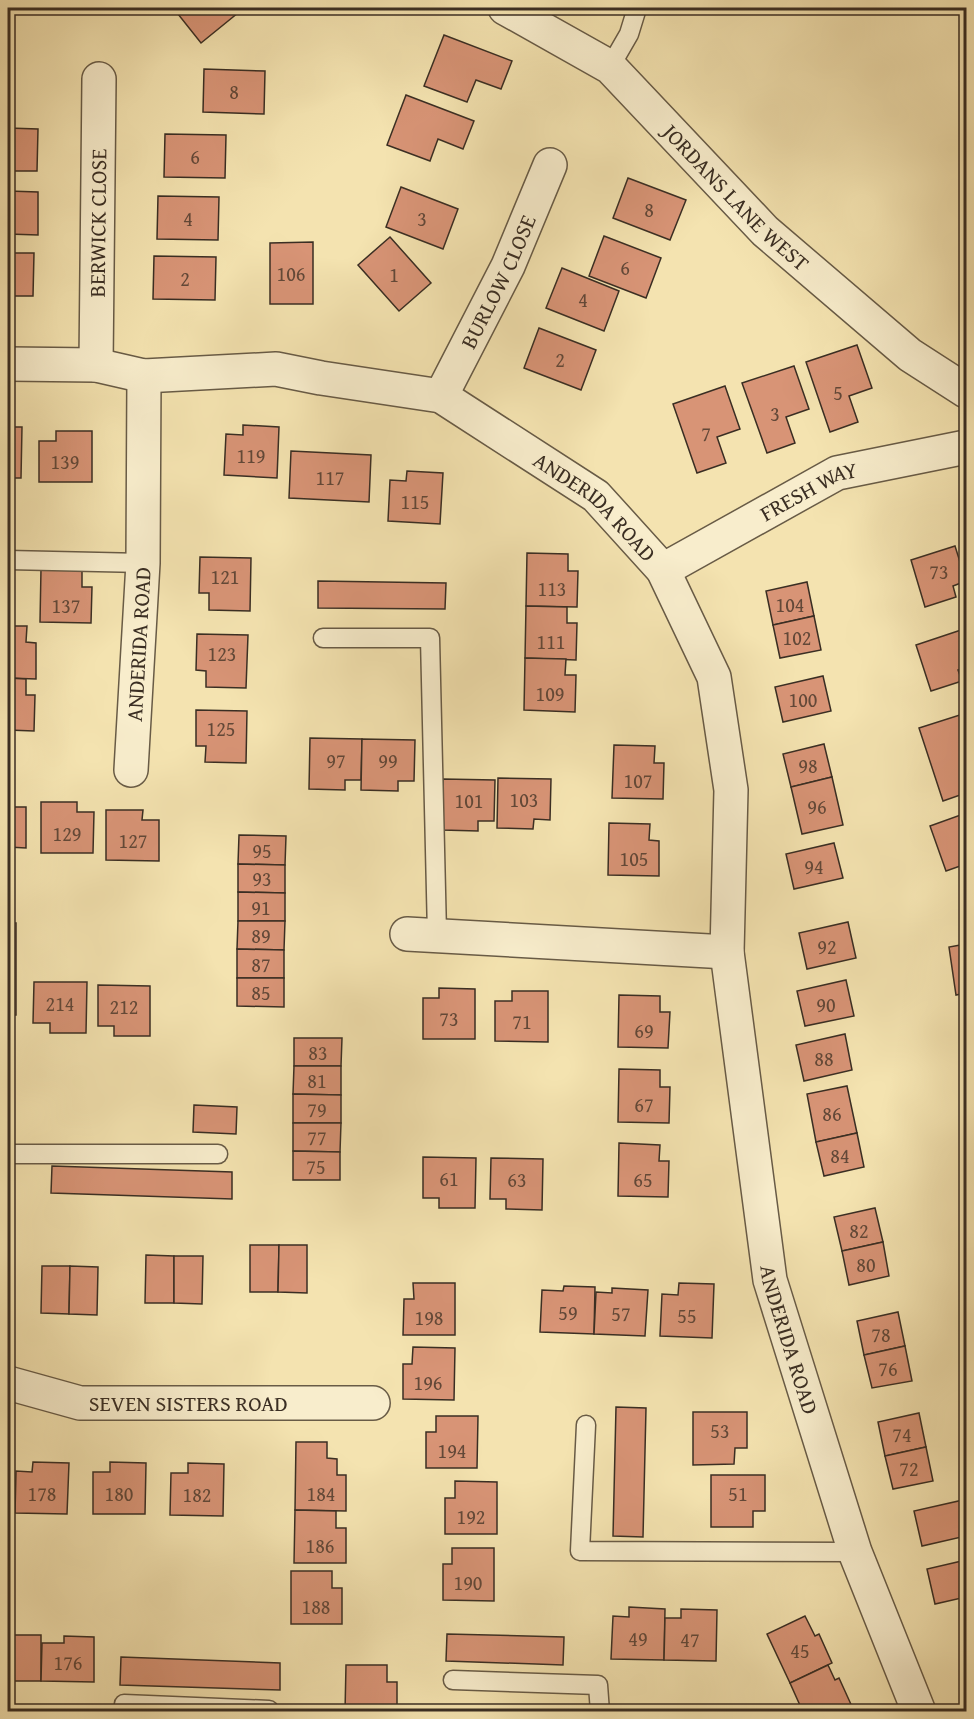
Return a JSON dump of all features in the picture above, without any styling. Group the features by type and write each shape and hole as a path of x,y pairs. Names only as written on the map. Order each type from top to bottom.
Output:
{"street":[{"name":"JORDANS LANE WEST","path":"505,8 610,67 765,231 910,356 966,391"},
{"name":"BERWICK CLOSE","path":"96,365 99,79"},
{"name":"BURLOW CLOSE","path":"441,396 508,267 550,165"},
{"name":"ANDERIDA ROAD","path":"8,364 96,365 144,376 276,369 441,396 596,496 663,570 714,677 731,790 727,952 770,1280 855,1552 919,1712"},
{"name":"ANDERIDA ROAD","path":"131,770 143,563 144,376"},
{"name":"FRESH WAY","path":"663,570 837,473 966,447"},
{"path":"422,934 727,952"},
{"name":"SEVEN SISTERS ROAD","path":"8,1383 80,1403 373,1403"}],"lane":[{"path":"610,67 629,34 637,8"},
{"path":"8,560 143,563"},
{"path":"323,638 430,638 422,934"},
{"path":"8,1154 218,1154"},
{"path":"586,1425 580,1551 855,1552"},
{"path":"453,1680 598,1685 600,1712"},
{"path":"124,1704 269,1710 269,1712"}],"building":[{"path":"244,8 201,43 174,9"},
{"path":"444,35 512,61 501,89 476,80 467,102 424,86"},
{"path":"204,69 265,71 264,114 203,112"},
{"path":"406,95 474,121 463,149 438,139 430,161 387,145"},
{"path":"8,128 38,129 37,171 8,171"},
{"path":"165,134 226,135 225,178 164,177"},
{"path":"628,178 686,200 670,240 613,218"},
{"path":"401,187 458,209 443,249 386,227"},
{"path":"8,191 38,192 38,235 8,234"},
{"path":"158,196 219,197 218,240 157,239"},
{"path":"604,236 661,258 646,298 589,276"},
{"path":"390,237 431,283 399,311 358,265"},
{"path":"313,242 313,304 270,304 270,243"},
{"path":"8,253 34,253 33,296 8,296"},
{"path":"154,256 216,257 215,300 153,299"},
{"path":"562,268 619,291 604,331 546,308"},
{"path":"539,328 596,350 581,390 524,368"},
{"path":"857,345 872,388 849,396 858,422 830,432 806,362"},
{"path":"794,366 809,409 786,417 795,443 767,453 742,383"},
{"path":"725,386 740,429 717,437 726,463 697,473 673,404"},
{"path":"243,425 279,427 277,478 224,475 226,434 243,435"},
{"path":"8,427 22,427 21,478 8,478"},
{"path":"56,431 92,431 92,482 39,482 39,441 56,441"},
{"path":"291,451 371,455 369,502 289,498"},
{"path":"407,471 443,473 440,524 388,521 390,480 406,481"},
{"path":"955,546 966,581 953,586 956,597 925,607 911,560"},
{"path":"527,553 568,554 568,571 578,571 577,607 526,606"},
{"path":"200,557 251,558 250,611 209,610 209,593 199,593"},
{"path":"41,569 82,570 82,587 92,587 91,623 40,622"},
{"path":"318,581 446,583 445,609 318,608"},
{"path":"807,582 814,616 773,625 766,591"},
{"path":"526,606 567,607 567,623 577,623 576,660 525,658"},
{"path":"814,616 821,650 780,658 773,625"},
{"path":"8,626 27,626 26,642 36,643 36,679 8,678"},
{"path":"961,630 966,647 966,667 958,670 962,681 931,691 916,645"},
{"path":"197,634 248,635 246,688 206,687 206,671 196,670"},
{"path":"525,658 566,659 565,675 576,675 575,712 524,710"},
{"path":"823,676 831,711 783,722 775,687"},
{"path":"8,678 26,679 26,695 35,695 34,731 8,730"},
{"path":"196,710 247,711 246,763 205,762 206,746 196,746"},
{"path":"966,713 966,793 943,801 919,728"},
{"path":"310,738 362,739 361,780 345,780 345,790 309,789"},
{"path":"362,739 415,740 414,781 398,781 398,791 361,790"},
{"path":"824,744 832,777 791,787 783,754"},
{"path":"614,745 655,746 654,763 664,763 663,799 612,798"},
{"path":"832,777 843,825 802,834 791,787"},
{"path":"498,778 551,779 550,820 534,819 533,829 497,828"},
{"path":"443,779 495,780 494,821 478,821 478,831 442,830"},
{"path":"8,797 10,797 10,807 26,807 26,848 8,847"},
{"path":"41,802 77,802 77,812 94,812 93,853 41,853"},
{"path":"106,810 143,810 142,820 159,820 159,861 106,860"},
{"path":"966,813 966,864 946,871 930,826"},
{"path":"609,823 650,824 649,840 659,841 659,876 608,875"},
{"path":"239,835 286,836 285,865 238,864"},
{"path":"834,843 843,878 794,889 786,854"},
{"path":"238,864 285,865 285,893 238,892"},
{"path":"238,892 285,893 285,921 238,921"},
{"path":"238,921 285,921 284,950 237,949"},
{"path":"848,922 856,958 807,969 799,933"},
{"path":"8,923 16,923 16,1015 8,1015"},
{"path":"966,944 966,993 956,995 949,947"},
{"path":"237,949 284,950 284,978 237,978"},
{"path":"237,978 284,978 284,1007 237,1006"},
{"path":"846,980 854,1016 805,1026 797,991"},
{"path":"34,982 87,982 86,1033 50,1033 50,1023 33,1023"},
{"path":"98,985 150,986 150,1036 114,1036 114,1026 98,1026"},
{"path":"439,988 475,989 475,1039 423,1039 423,998 439,998"},
{"path":"512,991 548,991 548,1042 495,1041 495,1001 512,1001"},
{"path":"619,995 660,996 660,1012 670,1012 668,1048 618,1047"},
{"path":"966,1007 966,1036 960,1008"},
{"path":"845,1034 852,1070 804,1081 796,1045"},
{"path":"294,1038 342,1038 341,1066 294,1066"},
{"path":"294,1066 341,1066 341,1095 293,1094"},
{"path":"619,1069 660,1070 660,1087 670,1087 669,1123 618,1122"},
{"path":"847,1086 857,1133 816,1142 807,1094"},
{"path":"293,1094 341,1095 341,1123 293,1123"},
{"path":"194,1105 237,1107 236,1134 193,1132"},
{"path":"293,1123 341,1123 340,1152 293,1151"},
{"path":"857,1133 864,1167 824,1176 816,1142"},
{"path":"619,1143 660,1145 659,1161 669,1161 668,1197 618,1196"},
{"path":"293,1151 340,1152 340,1180 293,1180"},
{"path":"423,1157 476,1158 475,1208 439,1208 439,1198 423,1198"},
{"path":"491,1158 543,1159 542,1210 506,1209 506,1199 490,1199"},
{"path":"52,1166 232,1172 232,1199 51,1193"},
{"path":"875,1208 883,1242 842,1251 834,1217"},
{"path":"883,1242 889,1276 849,1285 842,1251"},
{"path":"250,1245 279,1245 278,1292 250,1292"},
{"path":"279,1245 307,1245 307,1293 278,1292"},
{"path":"146,1255 174,1256 174,1303 145,1303"},
{"path":"174,1256 203,1256 202,1304 174,1303"},
{"path":"42,1266 70,1266 69,1314 41,1313"},
{"path":"70,1266 98,1267 97,1315 69,1314"},
{"path":"413,1283 455,1283 455,1335 403,1335 404,1299 414,1299"},
{"path":"679,1283 714,1284 712,1338 660,1336 662,1294 678,1295"},
{"path":"564,1286 595,1287 594,1334 540,1332 542,1290 563,1291"},
{"path":"612,1288 648,1290 645,1336 594,1334 596,1292 612,1293"},
{"path":"898,1312 905,1346 864,1355 857,1321"},
{"path":"905,1346 912,1381 872,1388 864,1355"},
{"path":"413,1347 455,1348 454,1400 403,1399 403,1364 412,1364"},
{"path":"616,1407 646,1408 643,1537 613,1536"},
{"path":"693,1412 747,1412 747,1448 735,1448 734,1464 693,1465"},
{"path":"919,1413 926,1447 885,1456 878,1422"},
{"path":"436,1416 478,1416 477,1468 426,1468 426,1432 436,1432"},
{"path":"296,1442 327,1442 327,1458 337,1459 337,1475 346,1475 346,1511 295,1510"},
{"path":"926,1447 933,1481 893,1489 885,1456"},
{"path":"33,1462 69,1463 67,1514 15,1513 16,1471 32,1472"},
{"path":"110,1462 146,1463 145,1514 93,1514 93,1472 110,1472"},
{"path":"188,1463 224,1464 223,1516 170,1515 171,1473 188,1473"},
{"path":"711,1475 765,1475 765,1511 753,1511 753,1527 711,1527"},
{"path":"455,1481 497,1482 497,1534 445,1534 445,1498 455,1498"},
{"path":"963,1500 966,1536 922,1546 914,1511"},
{"path":"295,1510 336,1511 336,1528 346,1528 346,1563 294,1563"},
{"path":"452,1548 494,1548 494,1601 443,1600 443,1564 452,1564"},
{"path":"966,1560 966,1597 935,1604 927,1569"},
{"path":"291,1571 332,1571 332,1588 342,1588 342,1624 291,1624"},
{"path":"629,1607 665,1609 664,1660 611,1659 613,1616 629,1617"},
{"path":"681,1609 717,1610 716,1661 664,1660 665,1618 681,1618"},
{"path":"805,1616 815,1636 819,1634 832,1663 790,1683 767,1634"},
{"path":"447,1634 564,1637 563,1665 446,1661"},
{"path":"9,1635 41,1635 41,1681 8,1681"},
{"path":"64,1636 94,1637 94,1682 41,1681 42,1643 64,1643"},
{"path":"966,1647 966,1662 960,1651"},
{"path":"121,1657 280,1663 280,1690 120,1685"},
{"path":"346,1665 387,1665 387,1682 397,1682 397,1712 345,1712"},
{"path":"828,1665 835,1680 839,1678 854,1711 803,1712 790,1683"}]}
